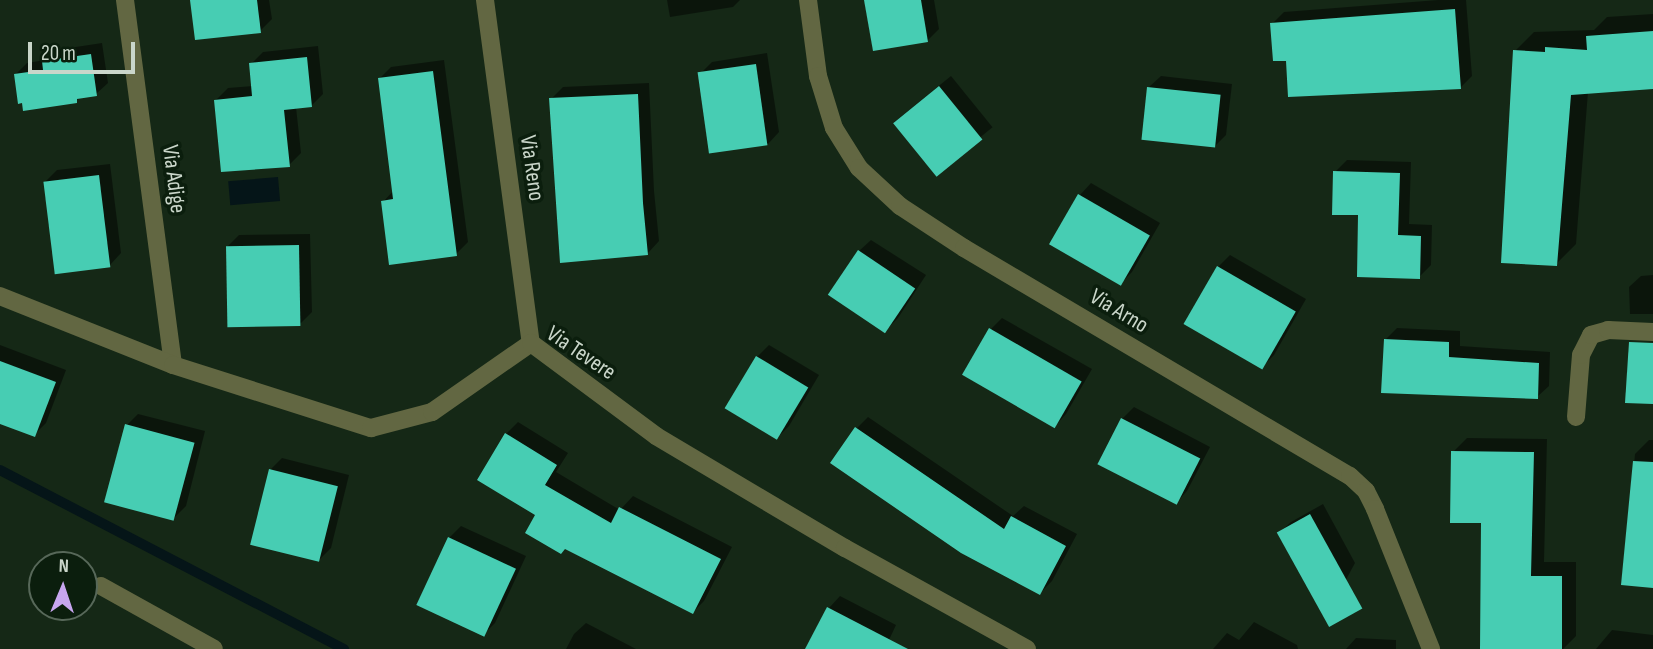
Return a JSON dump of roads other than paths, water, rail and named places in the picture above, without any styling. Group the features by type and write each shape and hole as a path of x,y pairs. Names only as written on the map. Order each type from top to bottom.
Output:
{"street":[{"name":"Via Adige","path":"125,0 173,365"},
{"name":"Via Reno","path":"485,0 531,344"},
{"name":"Via Arno","path":"808,0 818,76 834,128 859,168 900,206 964,248 1350,476 1366,491 1375,509 1431,649"},
{"name":"Via Tevere","path":"0,296 173,365 371,428 432,411 531,344 656,436 845,548 1027,649"},
{"path":"1576,417 1581,355 1591,335 1608,330 1653,332"},
{"path":"101,586 214,649"}],"waterway":[{"path":"0,470 344,649"}]}
